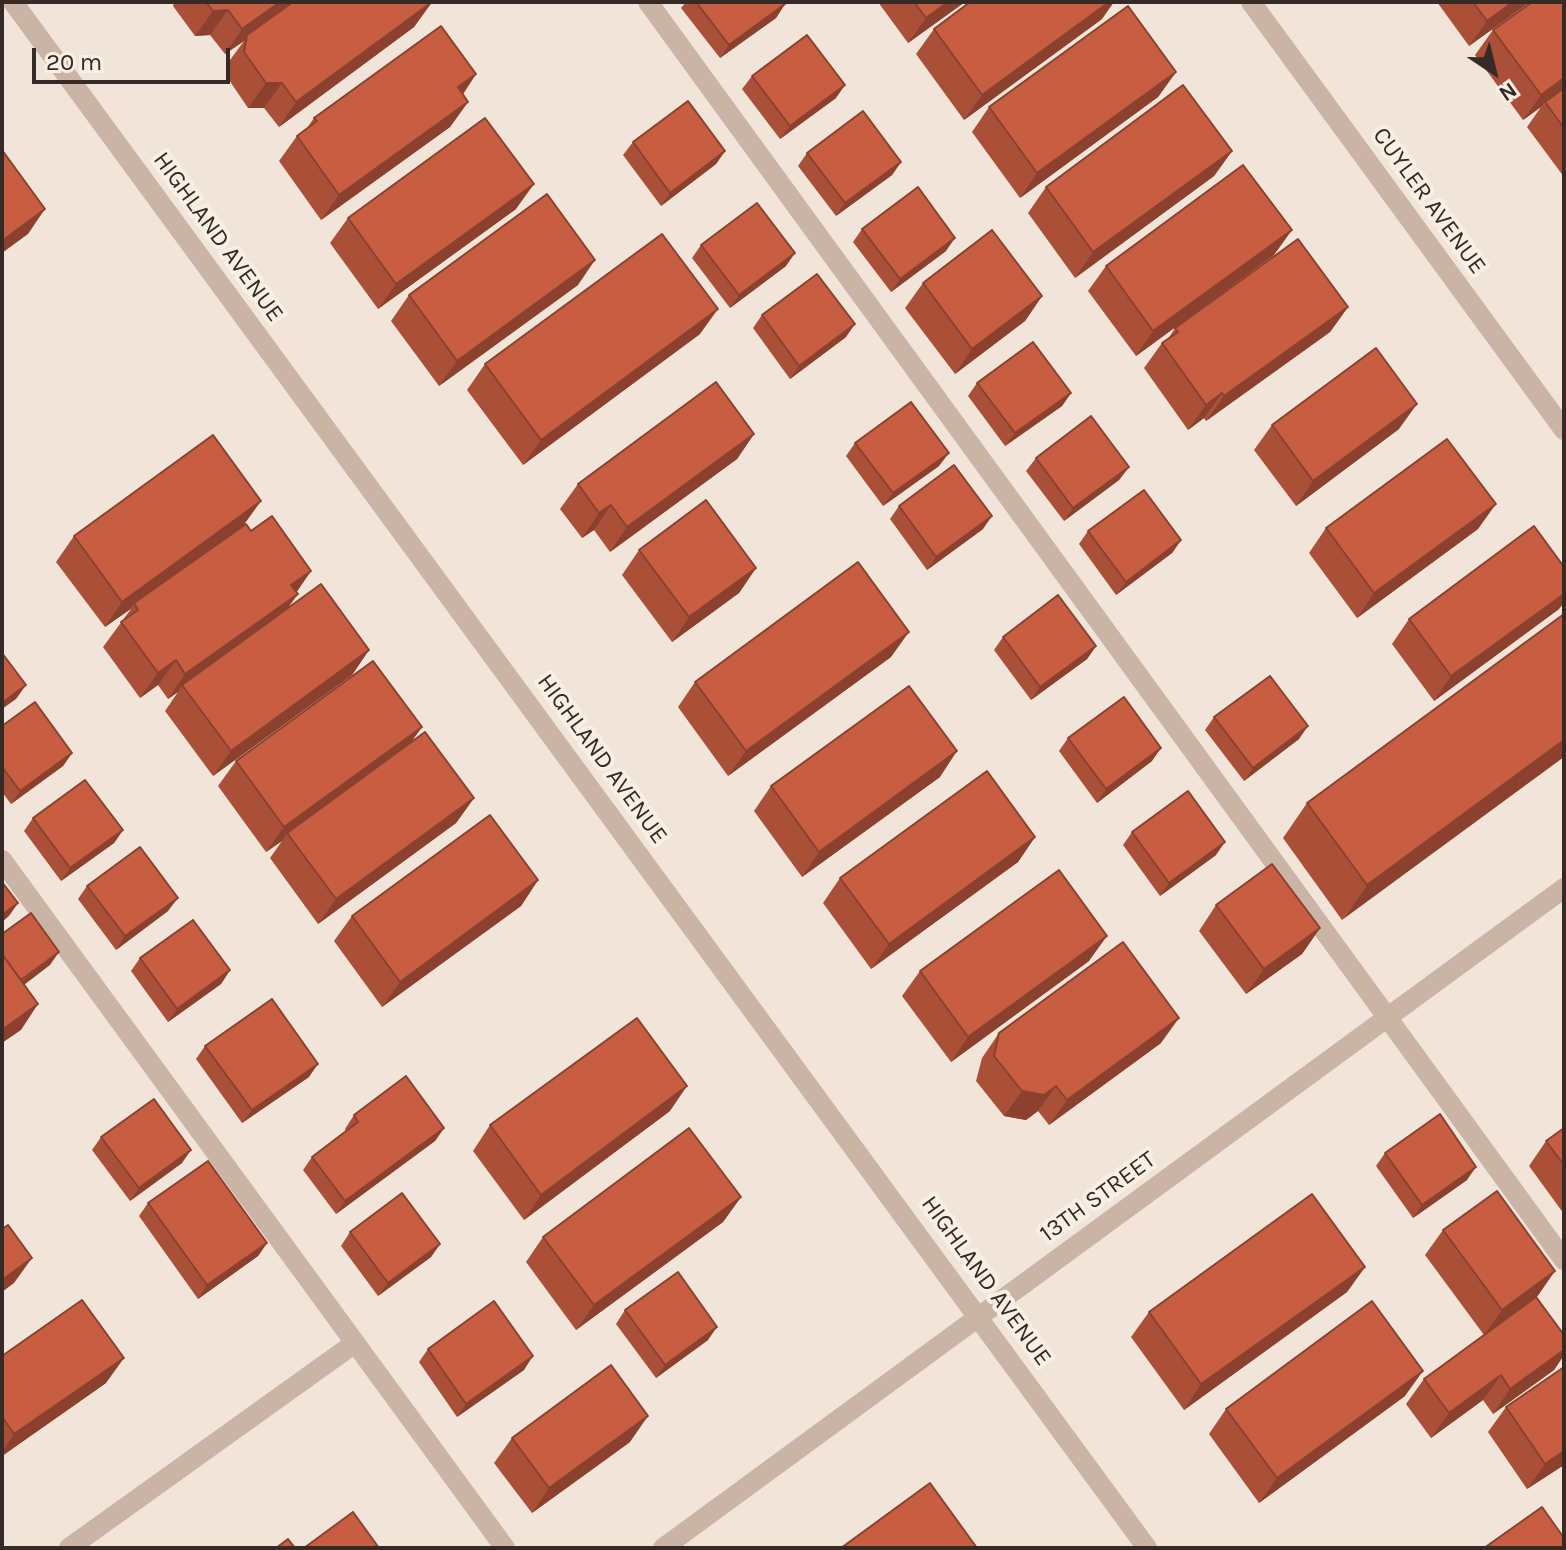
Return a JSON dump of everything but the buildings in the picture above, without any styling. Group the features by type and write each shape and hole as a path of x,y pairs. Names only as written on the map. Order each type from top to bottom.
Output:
{"street":[{"name":"HIGHLAND AVENUE","path":"13,2 1147,1548"},
{"path":"648,2 1564,1260"},
{"name":"CUYLER AVENUE","path":"1251,2 1564,430"},
{"path":"2,860 505,1548"},
{"name":"13TH STREET","path":"663,1548 1564,888"},
{"path":"69,1548 355,1343"}]}
